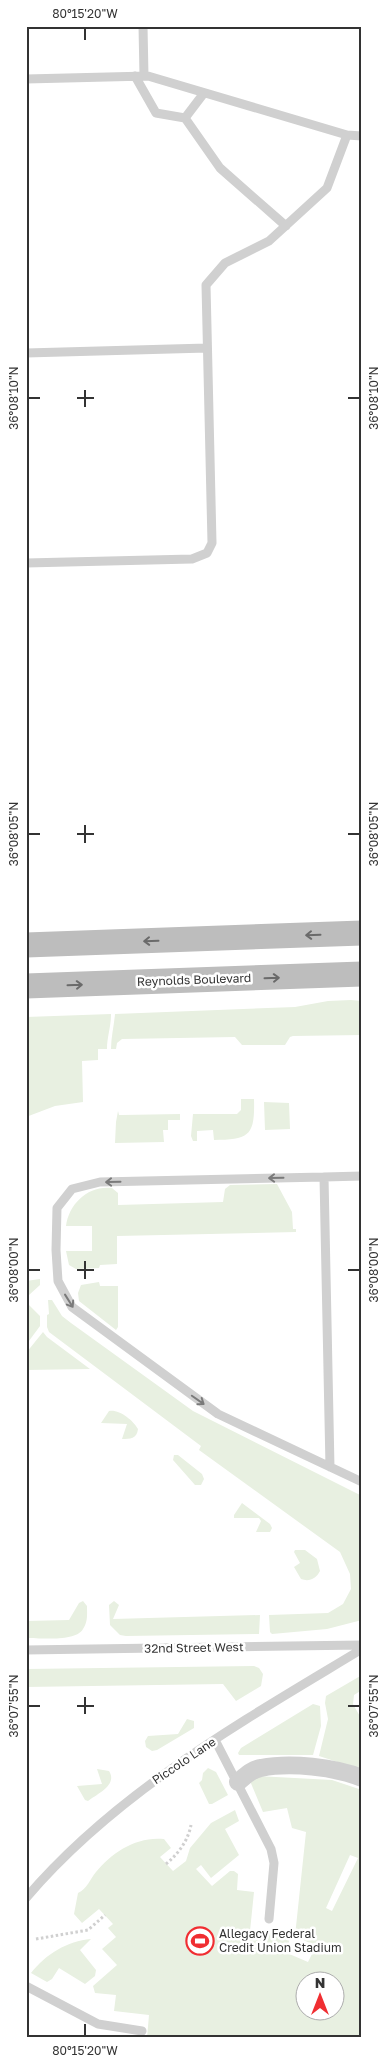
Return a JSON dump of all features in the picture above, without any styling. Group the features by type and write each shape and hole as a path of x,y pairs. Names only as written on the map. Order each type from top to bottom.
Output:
{"main road":[{"path":"26,945 362,933"},
{"name":"Reynolds Boulevard","path":"26,986 362,974"}],"street":[{"path":"238,1782 250,1772 260,1768 296,1766 332,1769 362,1778"}],"lane":[{"path":"143,26 140,76 156,113 185,118 220,168 286,226"},
{"path":"26,79 140,76 348,135 362,136"},
{"path":"185,118 204,93"},
{"path":"26,564 192,559 207,552 212,543 206,285 225,263 269,241 327,188 348,135"},
{"path":"26,353 208,348"},
{"path":"324,1176 330,1467"},
{"path":"362,1176 100,1182 72,1189 57,1208 56,1250 58,1281 72,1307 218,1414 362,1482"},
{"name":"32nd Street West","path":"26,1650 362,1645"},
{"name":"Piccolo Lane","path":"26,1898 58,1862 112,1813 168,1771 362,1649"},
{"path":"215,1740 271,1849 274,1863 268,1919"},
{"path":"26,1986 98,2024 142,2032"}],"path":[{"path":"166,1864 176,1856 189,1835 192,1825"},
{"path":"36,1939 59,1937 88,1930 105,1915"}],"green space":[{"path":"328,1001 362,1001 362,1035 293,1036 290,1037 285,1045 242,1045 235,1037 122,1039 117,1043 116,1049 111,1049 115,1014 295,1007"},
{"path":"111,1014 107,1049 98,1049 98,1060 82,1061 83,1102 55,1106 26,1117 26,1017"},
{"path":"241,1099 254,1099 253,1121 248,1133 236,1139 214,1140 213,1130 197,1131 197,1141 193,1141 191,1136 193,1114 237,1114 241,1110"},
{"path":"264,1102 289,1103 290,1129 265,1130"},
{"path":"118,1111 119,1115 180,1114 180,1120 168,1120 168,1130 163,1130 164,1142 115,1143"},
{"path":"277,1184 292,1212 293,1229 296,1229 296,1232 117,1236 117,1264 100,1265 99,1268 76,1269 69,1265 66,1251 92,1251 92,1226 66,1226 71,1210 76,1203 96,1189 112,1188 118,1193 118,1205 223,1202 225,1189 230,1185"},
{"path":"40,1279 40,1285 29,1295 28,1304 40,1316 40,1326 26,1345 26,1281"},
{"path":"99,1282 100,1286 118,1286 118,1327 116,1330 79,1301 78,1293 81,1285"},
{"path":"48,1300 52,1300 62,1316 71,1323 193,1411 362,1496 362,1620 327,1629 272,1634 270,1632 269,1615 328,1613 343,1604 351,1589 350,1574 340,1552 199,1450 201,1446 49,1332 47,1327 47,1315 49,1314"},
{"path":"43,1332 90,1369 26,1370 26,1353"},
{"path":"109,1411 121,1413 133,1422 138,1429 135,1437 122,1439 127,1424 101,1423"},
{"path":"174,1455 178,1455 202,1474 204,1479 201,1485 195,1485 173,1460"},
{"path":"242,1503 270,1524 272,1528 270,1532 256,1532 261,1521 259,1518 234,1518"},
{"path":"295,1550 305,1550 317,1559 320,1571 314,1578 309,1580 301,1579 294,1567 300,1563 294,1552"},
{"path":"83,1601 87,1606 87,1618 85,1626 79,1633 66,1638 26,1638 26,1621 69,1620 79,1603"},
{"path":"114,1601 119,1605 113,1619 260,1615 259,1634 120,1635 110,1625 109,1605"},
{"path":"254,1666 259,1668 263,1674 261,1686 236,1701 223,1684 26,1687 26,1669"},
{"path":"362,1675 362,1690 354,1695 353,1704 362,1720 362,1770 319,1756 328,1719 325,1703 326,1696"},
{"path":"313,1704 320,1706 321,1726 313,1755 239,1755 238,1753 241,1748"},
{"path":"187,1719 194,1721 194,1728 157,1750 152,1751 146,1747 145,1741 148,1736 178,1734"},
{"path":"208,1768 216,1772 228,1795 212,1804 209,1804 199,1783 202,1780 203,1773"},
{"path":"97,1769 109,1771 111,1781 101,1792 88,1801 85,1800 77,1786 102,1784"},
{"name":"Allegacy Federal Credit Union Stadium","path":"257,1776 332,1780 362,1790 362,2038 147,2038 149,2015 114,2011 116,1995 95,1993 93,1986 117,1965 102,1949 116,1937 108,1928 113,1924 99,1909 82,1923 74,1914 78,1893 84,1889 102,1865 117,1852 144,1840 164,1839 171,1848 160,1857 173,1871 186,1861 190,1848 211,1823 235,1810 239,1821 225,1829 239,1855 211,1878 201,1865 196,1869 212,1886 230,1871 238,1874 237,1890 254,1892 250,1931 290,1935 287,1953 308,1962 316,1946 295,1936 306,1832 292,1828 287,1808 263,1812 250,1781","holes":["350,1855 358,1858 332,1911 326,1908"]},
{"path":"91,1939 80,1950 96,1970 95,1976 85,1984 59,1968 52,1979 47,1982 31,1973 50,1954 74,1942"}],"place":[{"name":"Allegacy Federal Credit Union Stadium","path":"200,1941"}]}
